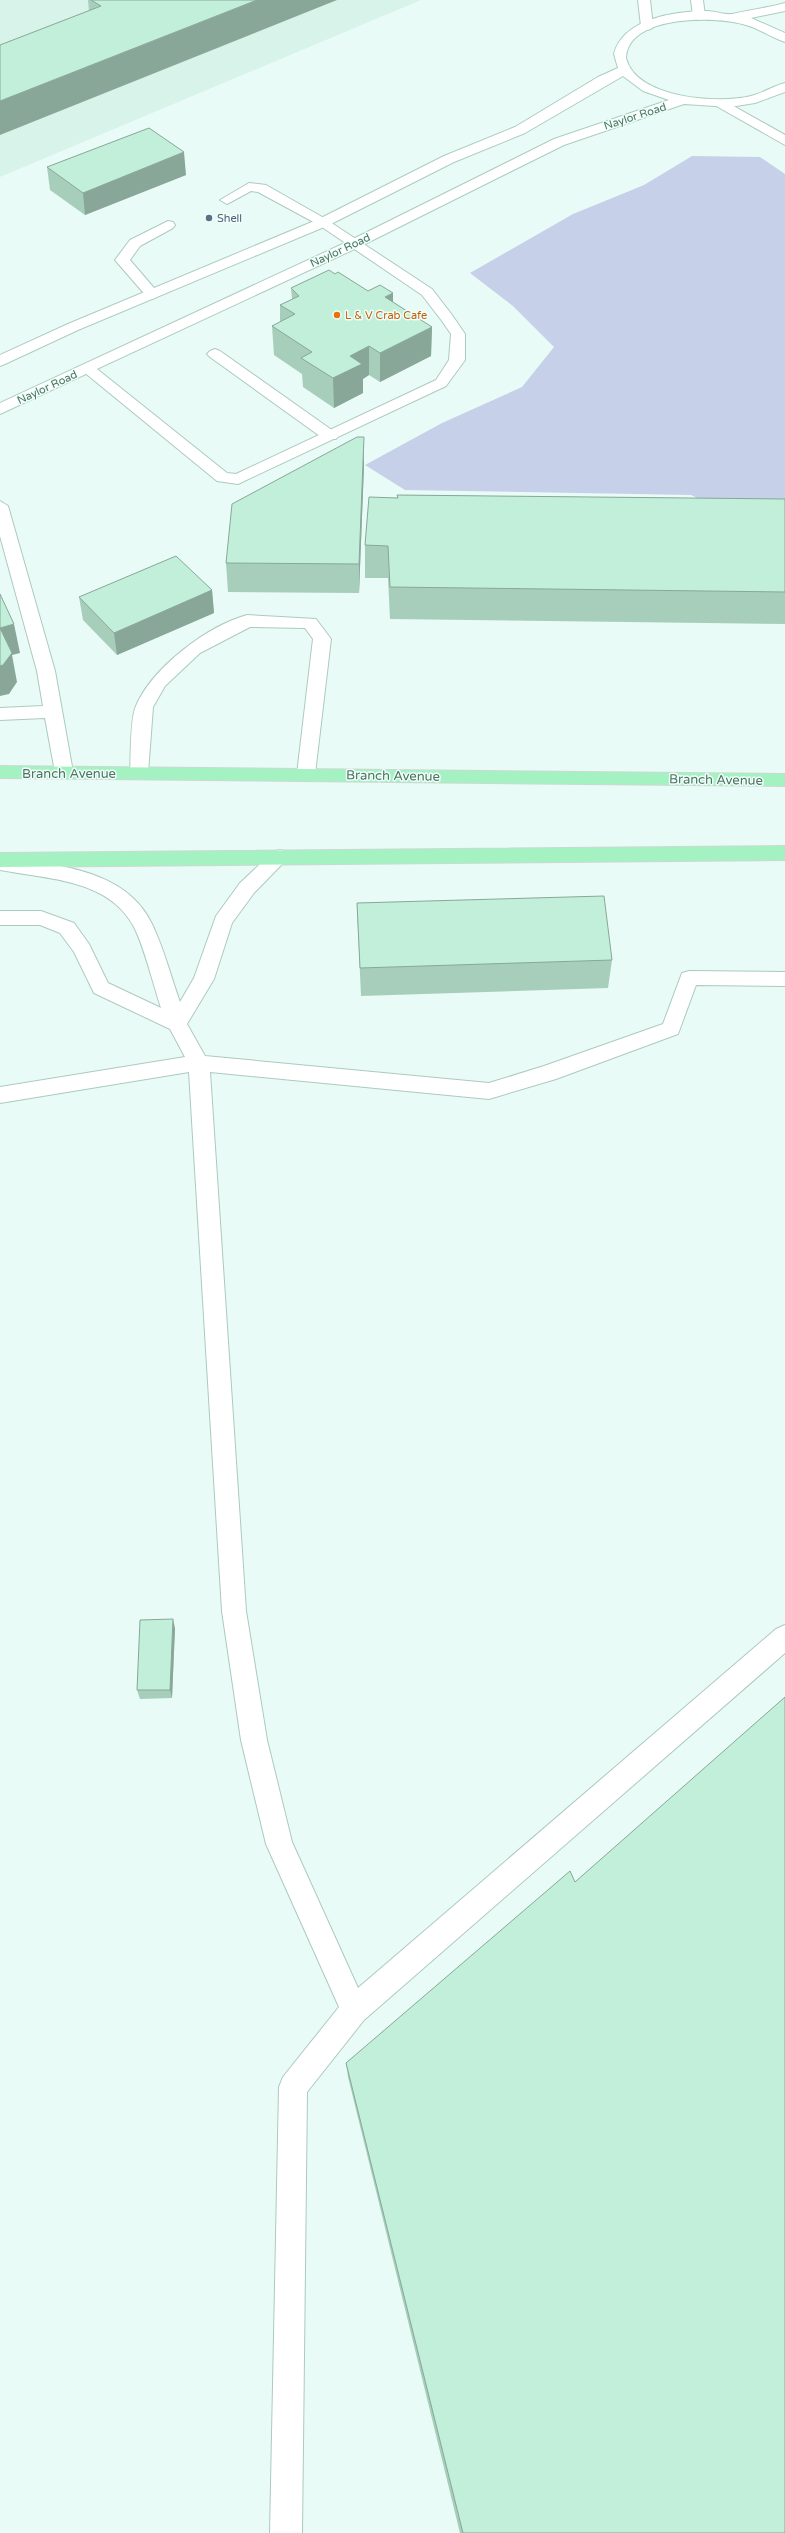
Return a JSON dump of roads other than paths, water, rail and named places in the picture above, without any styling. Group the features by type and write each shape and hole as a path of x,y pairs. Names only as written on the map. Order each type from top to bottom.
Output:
{"highway":[{"name":"Branch Avenue","path":"0,772 785,780"},
{"path":"0,862 280,857 785,853"}],"main road":[{"path":"644,0 647,26"},
{"path":"696,0 699,16"},
{"path":"785,7 757,14 671,18 647,26 632,35 623,46 620,58 625,70 638,83 658,93 684,100 723,104 753,100 777,92 785,87"},
{"path":"721,16 749,21 773,30 785,38"},
{"path":"0,361 324,222 449,159 520,130 603,80 625,70"},
{"name":"Naylor Road","path":"0,409 354,244 559,142 684,100"},
{"path":"723,104 785,141"},
{"path":"87,368 223,478 238,479 441,383 457,360 458,334 427,292 354,244 324,222 261,188 248,187 227,200"},
{"path":"153,295 122,260 134,244 168,225"},
{"path":"215,354 330,436"},
{"path":"0,506 5,544 46,671 64,772"},
{"path":"138,773 144,707 159,682 194,649 247,621 310,623 322,639 306,774"},
{"path":"0,714 54,712"},
{"path":"177,1024 204,979 223,921 247,888 280,857"},
{"path":"0,862 90,880 122,897 142,925 177,1024 200,1063 234,1611 254,1740 279,1844 354,2010"},
{"path":"0,918 41,918 67,928 82,948 101,988 177,1024"},
{"path":"0,1095 200,1063 489,1091 549,1073 672,1029 689,978 785,979"},
{"path":"286,2533 293,2087 354,2010 785,1637"}],"place":[{"name":"Shell","path":"209,218"},
{"name":"L & V Crab Cafe","path":"337,315"}]}
